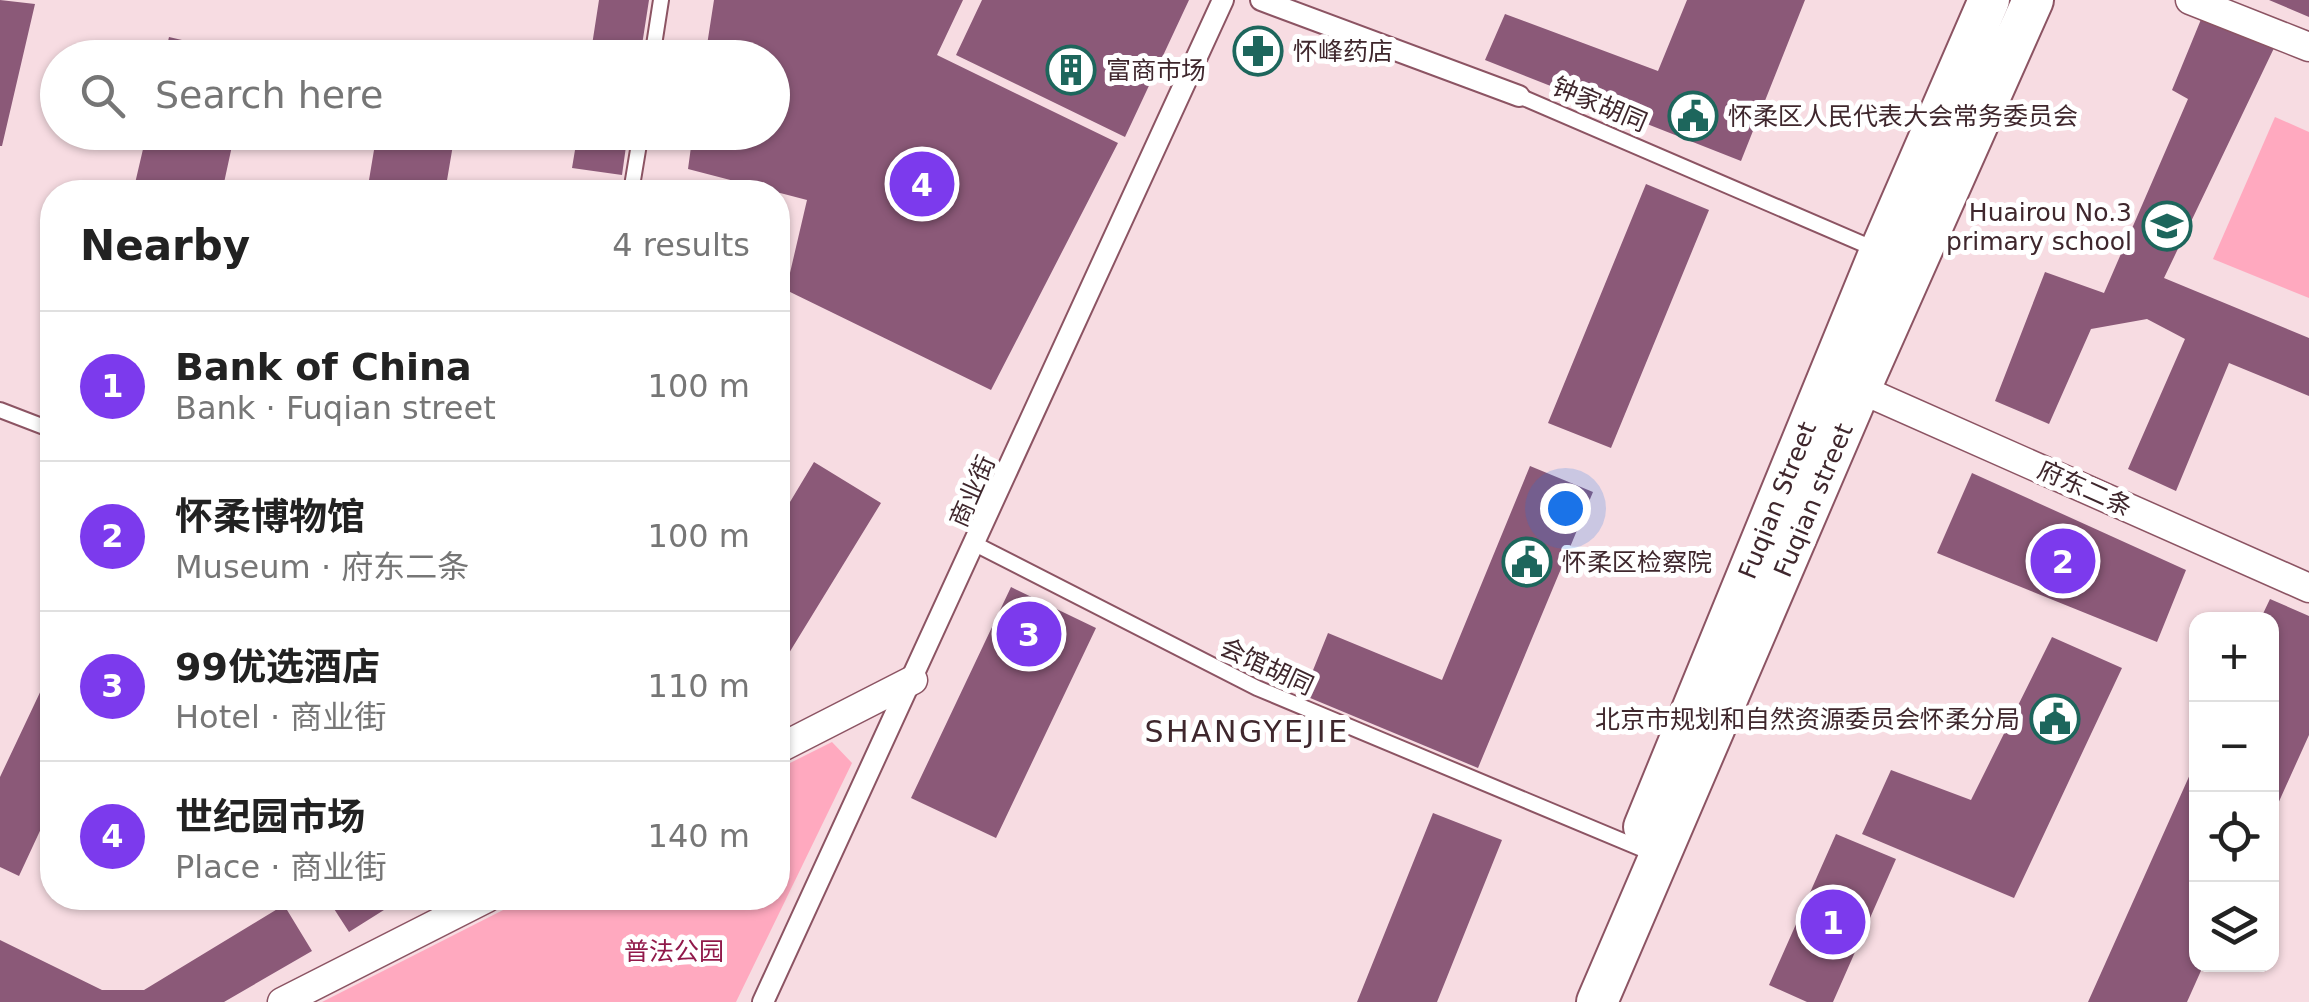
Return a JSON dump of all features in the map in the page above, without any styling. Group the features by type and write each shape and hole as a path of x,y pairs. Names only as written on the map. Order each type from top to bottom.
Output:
{"main road":[{"name":"Fuqian Street","path":"1568,1002 1648,852 1897,259 1989,0"},
{"name":"Fuqian street","path":"1597,1002 1648,852 1860,389 1897,259 2033,0"}],"street":[{"name":"商业街","path":"763,1002 1222,0"},
{"name":"钟家胡同","path":"1261,0 1519,96"},
{"path":"2190,0 2309,47"},
{"name":"府东二条","path":"1860,389 2309,588"},
{"path":"790,743 913,680"},
{"path":"282,1002 463,910"}],"lane":[{"path":"655,40 661,0"},
{"name":"钟家胡同","path":"1519,96 1897,259"},
{"path":"633,180 638,150"},
{"path":"0,410 40,425"},
{"name":"会馆胡同","path":"975,544 1257,688 1648,852"}],"green space":[{"path":"2275,117 2309,132 2309,298 2213,259"},
{"name":"普法公园","path":"832,742 852,763 790,891 790,763"},
{"name":"普法公园","path":"503,910 781,910 736,1002 322,1002"}],"building":[{"path":"0,0 35,4 2,146 0,146"},
{"path":"599,0 649,0 643,40 593,40"},
{"path":"714,0 963,0 937,55 1118,143 991,390 790,292 790,273 807,200 790,196 790,180 730,180 688,169 691,150 790,150 790,40 708,40"},
{"name":"富商市场","path":"982,0 1189,0 1125,137 956,55"},
{"name":"怀柔区人民代表大会常务委员会","path":"1687,0 1805,0 1741,161 1485,60 1505,14 1658,71"},
{"path":"2269,0 2309,0 2309,17"},
{"path":"2202,17 2275,46 2164,278 2309,338 2309,396 2229,363 2176,491 2128,469 2185,339 2147,319 2091,329 2049,424 1995,401 2045,272 2104,293 2188,99 2172,90"},
{"path":"143,150 231,150 225,180 136,180"},
{"path":"374,150 452,150 447,180 369,180"},
{"path":"575,150 625,150 622,175 572,168"},
{"path":"1646,184 1709,210 1611,448 1548,423"},
{"path":"814,462 881,503 790,651 790,502"},
{"name":"怀柔区检察院","path":"1530,466 1593,492 1478,768 1303,695 1328,633 1442,680"},
{"path":"1972,473 2186,570 2157,642 1937,553"},
{"path":"1011,587 1096,628 996,838 911,798"},
{"path":"2270,599 2309,616 2309,735 2279,801 2279,612 2264,612"},
{"name":"北京市规划和自然资源委员会怀柔分局","path":"2052,637 2122,668 2014,898 1862,834 1891,770 1971,800"},
{"path":"40,692 40,831 19,876 0,867 0,777"},
{"path":"2189,777 2189,972 2200,972 2187,1002 2088,1002"},
{"path":"1433,813 1502,840 1437,1002 1357,1002"},
{"path":"1836,834 1896,859 1833,1002 1807,1002 1769,985"},
{"path":"276,910 287,910 312,951 224,1002 0,1002 0,940 102,990 144,990"},
{"path":"335,910 384,910 349,932"}],"place":[{"name":"怀峰药店","path":"1258,51"},
{"name":"富商市场","path":"1071,70"},
{"name":"怀柔区人民代表大会常务委员会","path":"1693,116"},
{"name":"世纪园市场","path":"922,184"},
{"name":"Huairou No.3 primary school","path":"2167,226"},
{"name":"怀柔博物馆","path":"2063,561"},
{"name":"怀柔区检察院","path":"1527,562"},
{"name":"99优选酒店","path":"1029,634"},
{"name":"北京市规划和自然资源委员会怀柔分局","path":"2055,719"},
{"name":"Bank of China","path":"1833,922"}],"district":[{"name":"SHANGYEJIE","path":"1247,732"}]}
